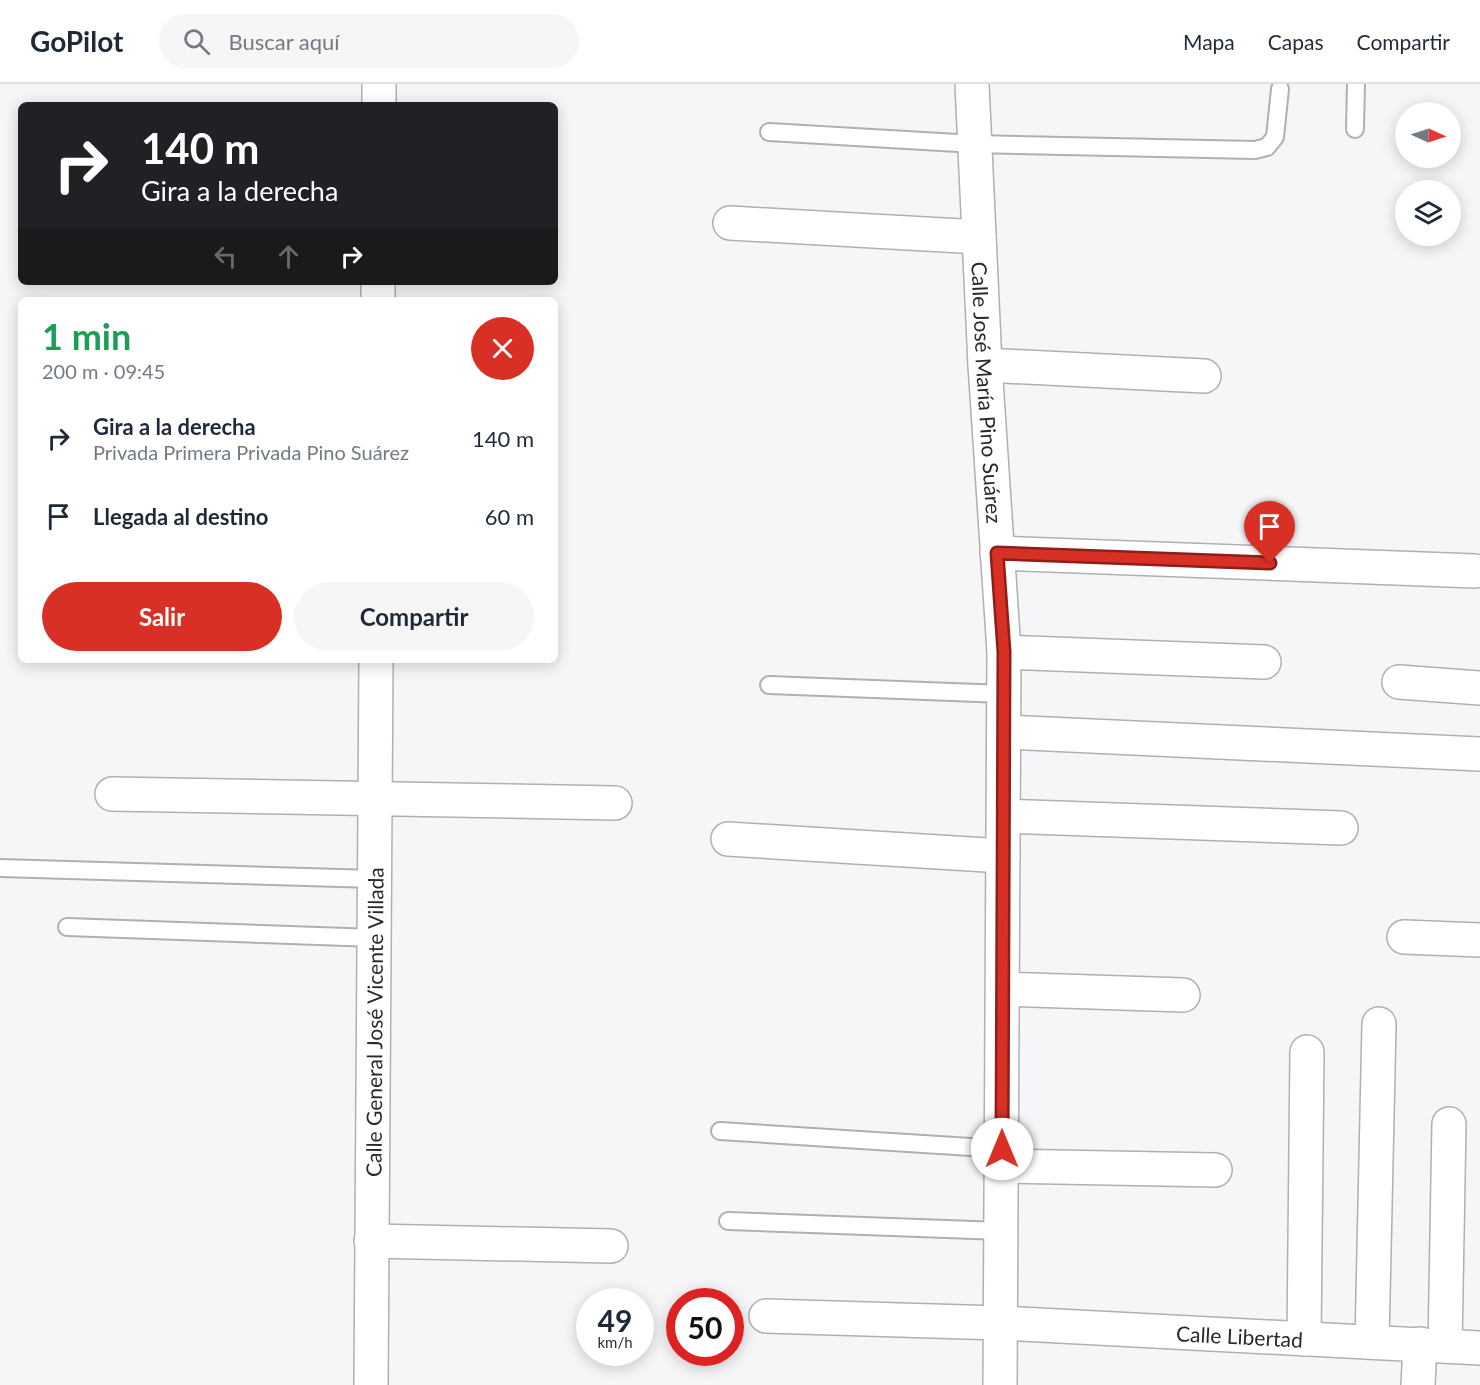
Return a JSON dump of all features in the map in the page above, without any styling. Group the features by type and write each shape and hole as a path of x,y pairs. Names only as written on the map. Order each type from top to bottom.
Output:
{"street":[{"path":"379,102 380,84"},
{"name":"Calle José María Pino Suárez","path":"972,84 985,365 1004,652 1000,1385"},
{"path":"730,224 979,237"},
{"path":"985,365 1204,376"},
{"path":"997,553 1475,571"},
{"path":"1004,652 1264,663"},
{"name":"Calle General José Vicente Villada","path":"371,1385 376,663"},
{"path":"1398,682 1480,688"},
{"path":"1004,732 1480,754"},
{"path":"111,794 615,803"},
{"path":"1004,816 1341,828"},
{"path":"728,839 1004,856"},
{"path":"1404,937 1480,940"},
{"path":"1003,989 1183,995"},
{"path":"1372,1342 1379,1024"},
{"path":"1304,1339 1307,1052"},
{"path":"1418,1385 1433,1345 1449,1124"},
{"path":"1002,1158 1215,1170"},
{"path":"372,1241 611,1246"},
{"name":"Calle Libertad","path":"766,1316 1000,1323 1480,1348"}],"lane":[{"path":"1354,129 1356,84"},
{"path":"769,132 975,144 1255,150 1267,147 1275,137 1280,89"},
{"path":"769,685 1004,694"},
{"path":"0,868 374,879"},
{"path":"67,927 375,938"},
{"path":"720,1131 1002,1158"},
{"path":"728,1221 1001,1231"}],"route":[{"path":"1002,1149 1004,652 997,553 1270,563"}]}
